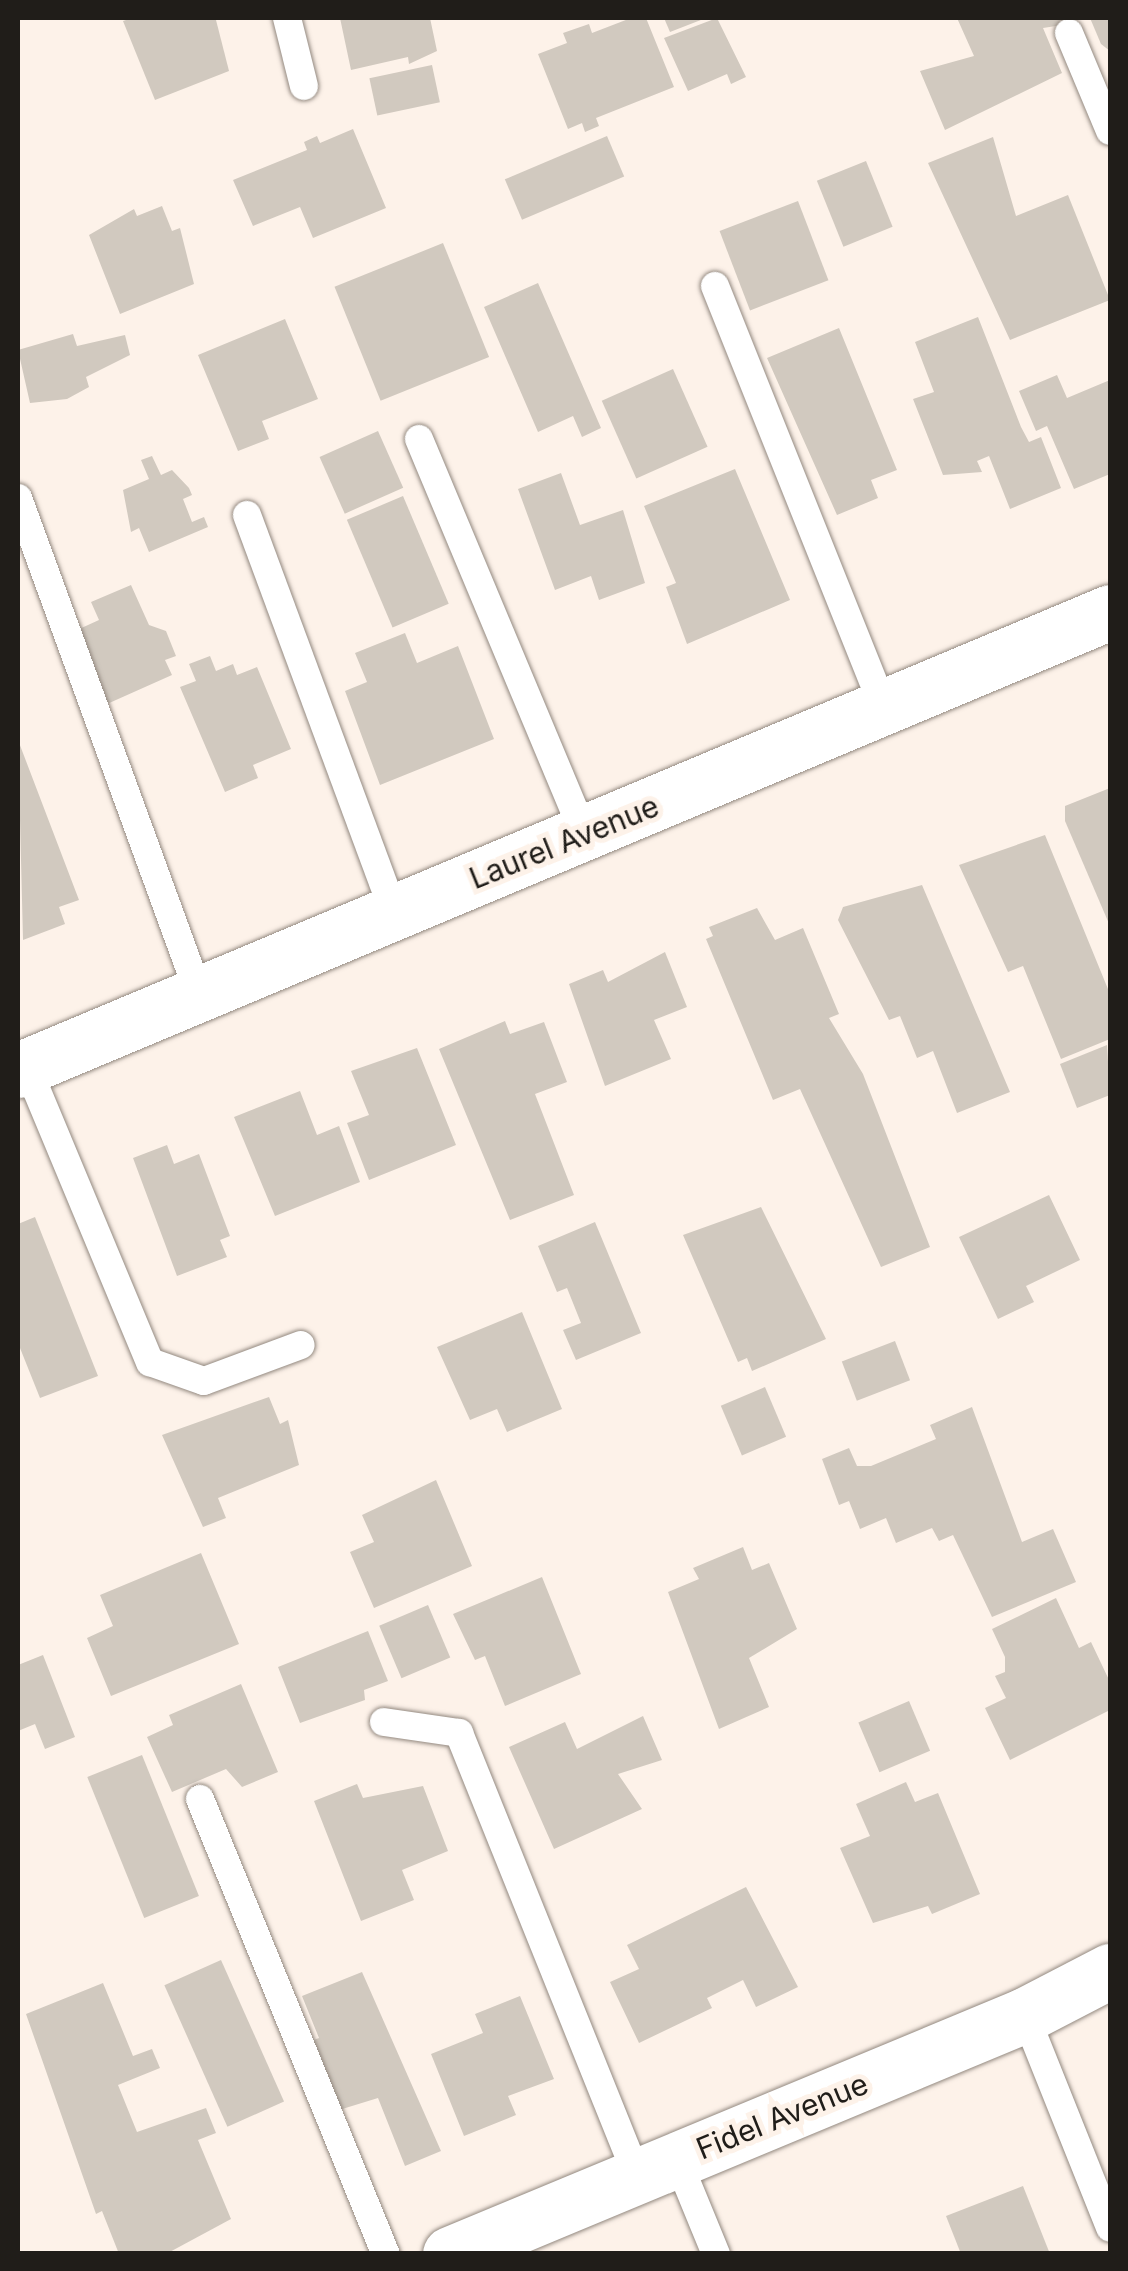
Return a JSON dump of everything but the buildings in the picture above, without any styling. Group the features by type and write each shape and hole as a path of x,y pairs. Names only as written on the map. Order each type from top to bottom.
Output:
{"street":[{"name":"Laurel Avenue","path":"22,1069 885,711 1110,612"},
{"name":"Fidel Avenue","path":"450,2254 1025,2015 1110,1971"}],"lane":[{"path":"287,18 304,86"},
{"path":"1068,33 1110,131"},
{"path":"715,286 885,711"},
{"path":"419,439 584,834"},
{"path":"18,498 200,994"},
{"path":"247,515 394,912"},
{"path":"22,1069 150,1362 204,1381 302,1345"},
{"path":"384,1722 459,1733 657,2167 716,2254"},
{"path":"200,1799 386,2254"},
{"path":"1025,2015 1110,2228"}]}
